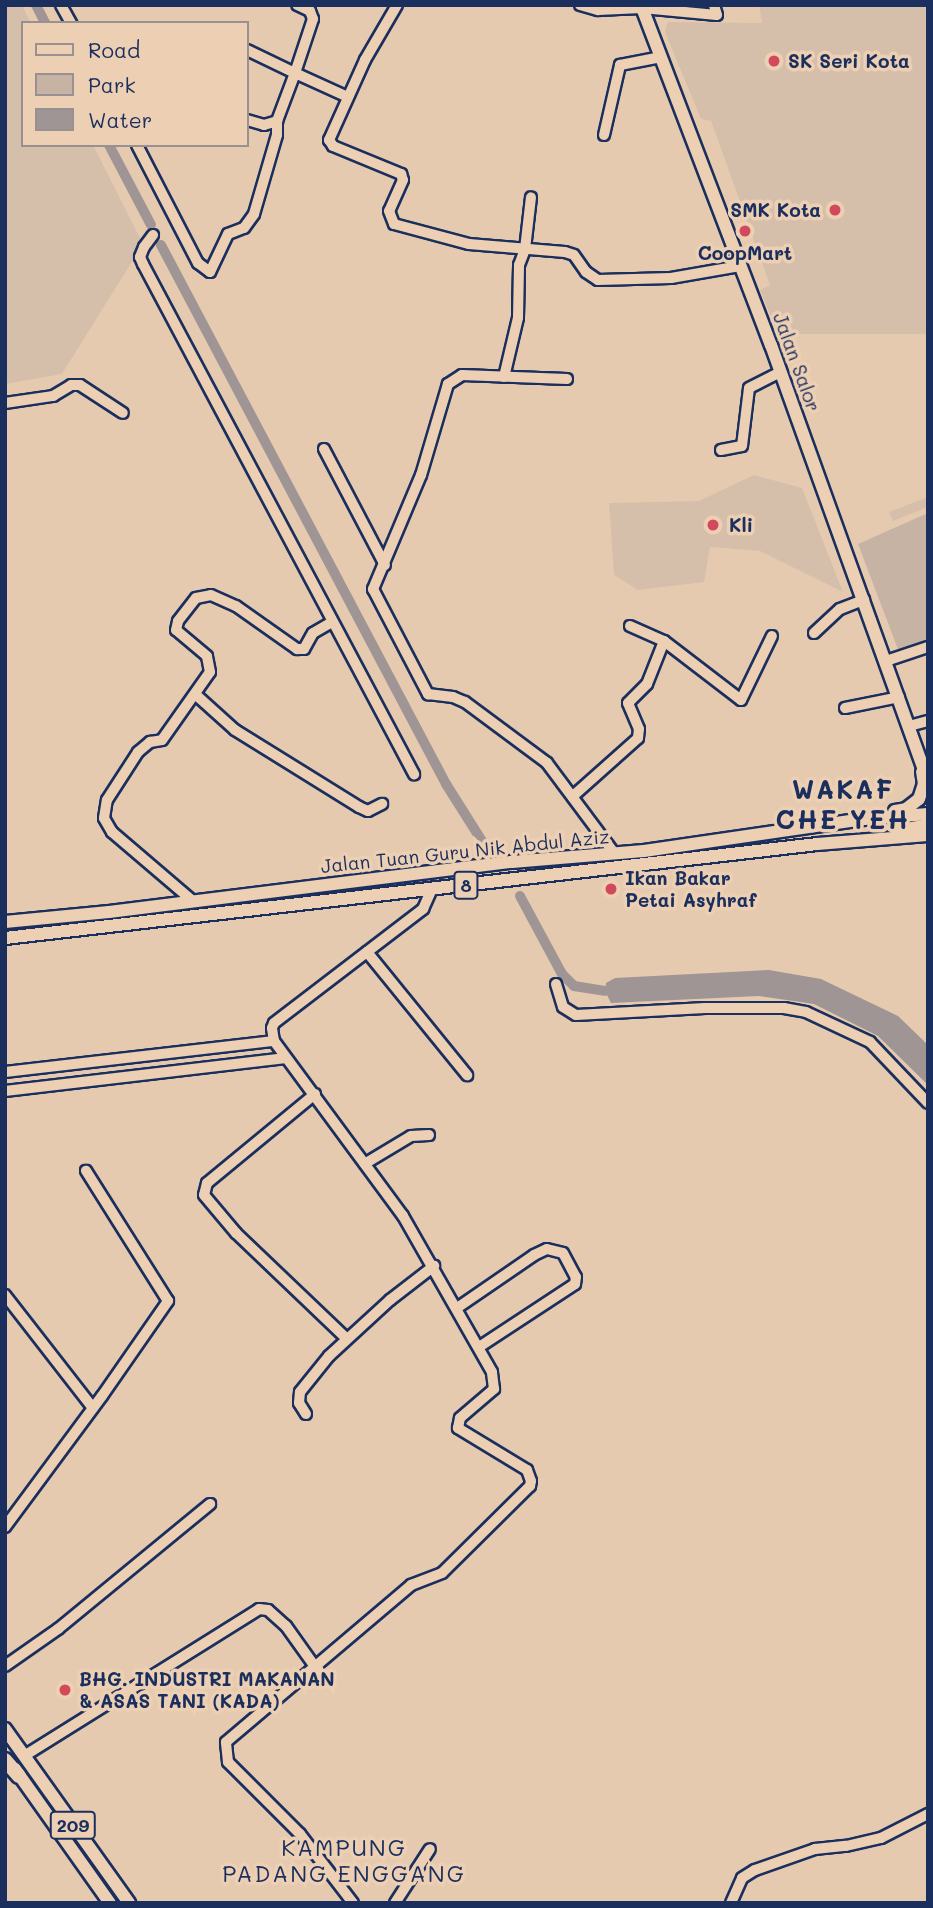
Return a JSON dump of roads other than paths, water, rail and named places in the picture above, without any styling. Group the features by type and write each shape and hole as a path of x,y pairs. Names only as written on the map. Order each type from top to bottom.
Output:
{"highway":[{"path":"5,1758 19,1776"}],"main road":[{"name":"Jalan Salor","path":"642,7 780,372 910,730 924,761 928,782"},
{"path":"864,819 906,808 919,799 924,761"},
{"name":"Jalan Tuan Guru Nik Abdul Aziz","path":"5,922 194,902 512,862 614,853 864,819 928,814"},
{"path":"817,844 928,825"},
{"name":"Jalan Tuan Guru Nik Abdul Aziz","path":"5,938 817,844 928,835"},
{"name":"209","path":"5,1729 129,1903"},
{"name":"209","path":"19,1776 110,1903"}],"street":[{"path":"61,5 70,21"},
{"path":"138,147 198,263 210,272 228,234 244,228 254,214 277,135 277,121 313,19 310,11 297,5"},
{"path":"397,5 330,136 330,144 401,174 403,180 389,211 394,224 458,242 574,255 586,272 598,280 671,278 740,266"},
{"path":"580,5 598,10 642,7 717,15 714,5"},
{"path":"248,50 348,97"},
{"path":"604,135 620,65 661,57"},
{"path":"248,120 264,125 277,121"},
{"path":"505,377 518,318 519,265 525,249 531,197"},
{"path":"153,235 141,257 143,264 414,774"},
{"path":"721,450 742,446 749,388 780,372"},
{"path":"567,379 463,375 448,384 421,475 373,589 428,694 453,696 465,702 547,763 614,853"},
{"path":"5,403 54,396 71,385 80,385 123,413"},
{"path":"324,449 385,565"},
{"path":"194,902 112,832 104,818 104,809 138,752 146,743 162,740 210,672 210,661 176,629 178,621 196,598 211,595 236,606 297,649 303,649 313,633 332,622"},
{"path":"814,633 840,609 864,600"},
{"path":"630,626 664,641 741,700 772,636"},
{"path":"573,796 638,738 639,729 628,703 647,684 664,641"},
{"path":"886,661 928,647"},
{"path":"195,694 235,730 359,807 368,811 382,804"},
{"path":"845,709 899,697"},
{"path":"910,730 928,722"},
{"path":"353,1903 300,1834 228,1762 225,1754 229,1736 316,1668 411,1585 442,1573 530,1486 527,1470 458,1428 457,1420 494,1389 492,1372 434,1266 366,1163 274,1041 274,1023 424,909 432,889"},
{"path":"367,952 467,1075"},
{"path":"556,984 563,1007 576,1015 705,1007 784,1008 806,1012 870,1042 928,1103"},
{"path":"5,1072 274,1041"},
{"path":"5,1091 286,1058"},
{"path":"315,1094 207,1183 204,1195 236,1233 347,1339"},
{"path":"366,1163 411,1136 429,1135"},
{"path":"5,1527 93,1408 168,1298 86,1171"},
{"path":"457,1308 534,1255 547,1249 563,1252 576,1277 575,1284 479,1347"},
{"path":"306,1414 299,1403 300,1392 347,1339 390,1300 434,1266"},
{"path":"5,1294 93,1408"},
{"path":"5,1666 58,1629 210,1504"},
{"path":"24,1756 259,1609 268,1610 286,1626 302,1644 316,1668"},
{"path":"731,1903 742,1878 755,1870 815,1849 846,1846 881,1838 928,1814"},
{"path":"395,1903 430,1849"}],"water":[{"path":"769,970 821,979 898,1016 928,1045 928,1085 878,1036 814,1004 759,996 611,1003 605,991 606,983 615,978"}],"waterway":[{"path":"36,5 44,21"},
{"path":"110,147 151,225"},
{"path":"161,245 446,784 487,849"},
{"path":"520,896 562,974 574,986 605,991"}],"place":[{"name":"SK Seri Kota","path":"774,61"},
{"name":"SMK Kota","path":"835,210"},
{"name":"CoopMart","path":"745,231"},
{"name":"Kli","path":"713,525"},
{"name":"Ikan Bakar Petai Asyhraf","path":"611,889"},
{"name":"BHG. INDUSTRI MAKANAN & ASAS TANI (KADA)","path":"65,1690"}],"district":[{"name":"WAKAF CHE YEH","path":"843,805"},
{"name":"KAMPUNG PADANG ENGGANG","path":"344,1860"}]}
